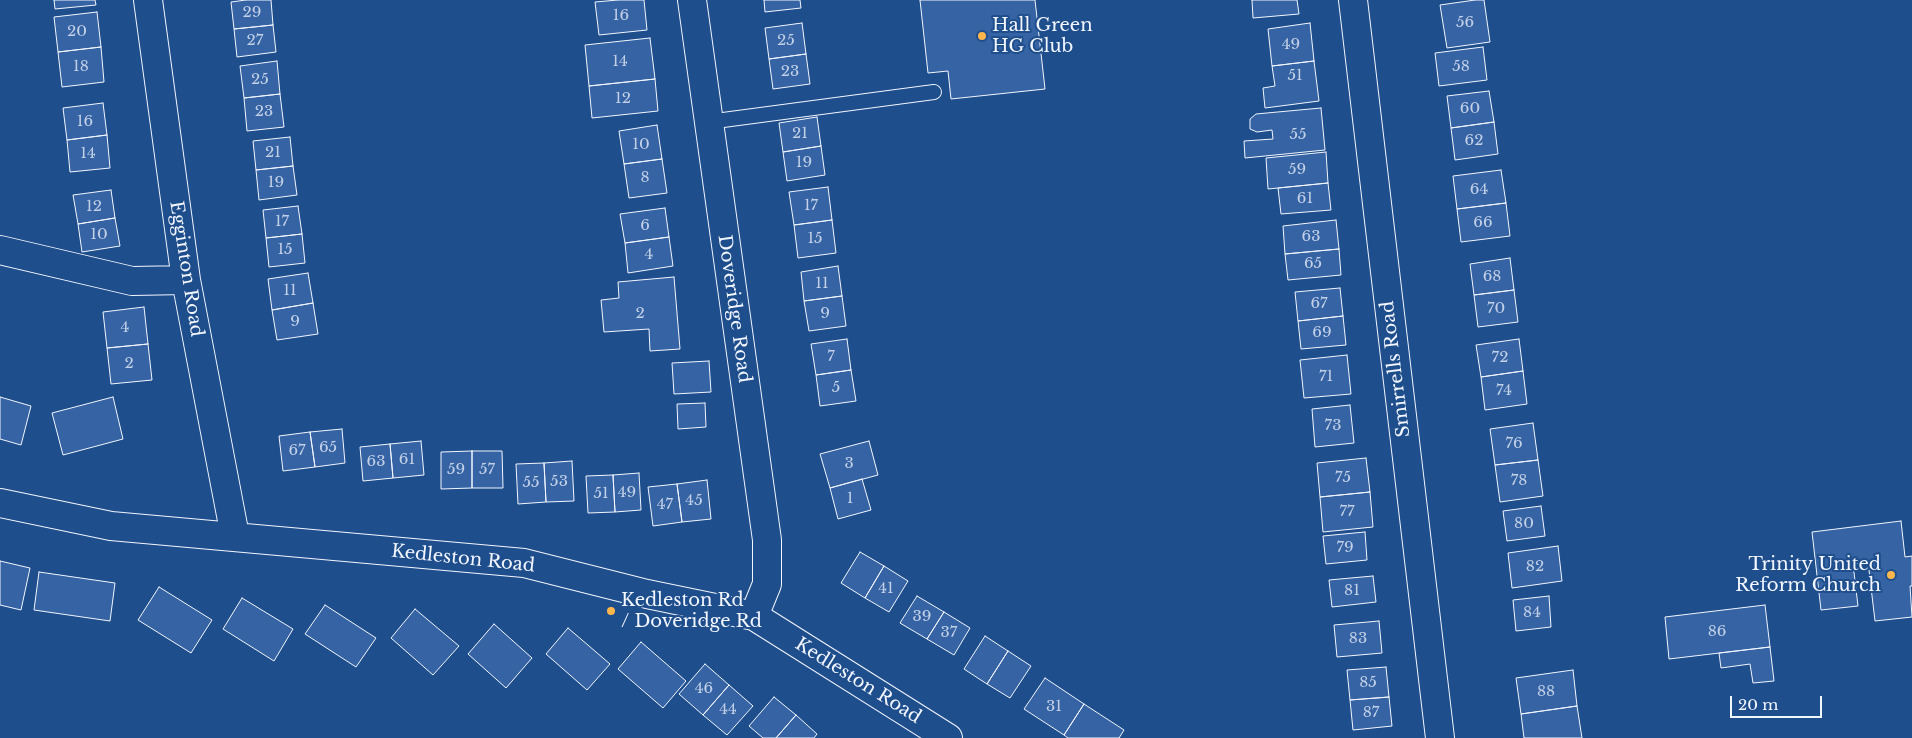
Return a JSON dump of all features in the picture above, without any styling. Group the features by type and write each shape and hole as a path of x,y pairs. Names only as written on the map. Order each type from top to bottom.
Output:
{"street":[{"name":"Egginton Road","path":"148,0 186,280 235,536"},
{"name":"Doveridge Road","path":"692,0 767,540 767,584 754,616"},
{"name":"Smirrells Road","path":"1353,0 1440,738"},
{"path":"0,250 132,281 186,280"},
{"name":"Kedleston Road","path":"0,504 111,526 524,563 647,594 754,616 948,738"}],"lane":[{"path":"708,122 934,92"}],"building":[{"path":"54,0 95,0 96,5 55,9"},
{"path":"271,0 273,25 234,29 231,2"},
{"path":"644,0 647,30 599,35 595,2"},
{"path":"764,0 800,0 801,8 765,12"},
{"name":"Hall Green HG Club","path":"920,0 1035,0 1045,89 951,99 948,71 928,73"},
{"path":"1252,0 1297,0 1299,14 1253,18"},
{"path":"1484,0 1490,42 1447,48 1440,5"},
{"path":"97,12 101,47 58,52 54,17"},
{"path":"802,23 806,54 769,59 765,28"},
{"path":"1310,23 1314,61 1272,66 1268,29"},
{"path":"273,25 276,52 237,57 234,29"},
{"path":"650,38 655,79 589,86 585,45"},
{"path":"101,47 104,82 62,87 58,52"},
{"path":"1483,47 1487,80 1439,86 1435,53"},
{"path":"806,54 810,84 773,89 769,59"},
{"path":"277,61 280,94 244,98 240,66"},
{"path":"1314,61 1319,101 1265,108 1263,88 1275,86 1272,66"},
{"path":"655,79 658,111 592,118 589,86"},
{"path":"1489,91 1494,122 1451,128 1447,96"},
{"path":"280,94 284,127 247,131 244,98"},
{"path":"103,103 107,135 67,140 63,108"},
{"path":"1321,108 1325,150 1245,158 1244,141 1273,139 1272,130 1257,132 1250,129 1250,119 1256,114"},
{"path":"817,117 821,146 783,152 779,123"},
{"path":"1494,122 1498,154 1455,160 1451,128"},
{"path":"657,125 662,159 624,164 619,131"},
{"path":"107,135 110,168 70,172 67,140"},
{"path":"290,137 293,166 256,170 253,141"},
{"path":"821,146 825,175 787,181 783,152"},
{"path":"1326,152 1328,183 1268,189 1266,158"},
{"path":"662,159 667,193 629,198 624,164"},
{"path":"293,166 297,195 259,200 256,170"},
{"path":"1501,170 1506,203 1457,209 1453,176"},
{"path":"1328,183 1331,210 1281,214 1278,188"},
{"path":"828,187 832,220 794,225 789,192"},
{"path":"111,190 115,218 78,224 73,195"},
{"path":"1506,203 1510,236 1461,242 1457,209"},
{"path":"298,206 302,234 266,238 263,210"},
{"path":"665,208 669,237 625,243 620,214"},
{"path":"115,218 120,246 82,252 78,224"},
{"path":"832,220 836,253 798,258 794,225"},
{"path":"1336,220 1339,249 1285,254 1283,226"},
{"path":"302,234 305,263 269,267 266,238"},
{"path":"669,237 673,266 628,273 625,243"},
{"path":"1339,249 1341,275 1288,280 1285,254"},
{"path":"1510,258 1514,290 1474,295 1470,264"},
{"path":"838,266 842,296 804,301 801,272"},
{"path":"308,273 313,303 272,310 268,279"},
{"path":"674,277 680,349 650,351 649,329 604,332 601,300 619,298 618,282"},
{"path":"1340,288 1343,316 1298,321 1295,292"},
{"path":"1514,290 1518,322 1478,327 1474,295"},
{"path":"842,296 846,326 809,331 804,301"},
{"path":"313,303 318,334 277,340 272,310"},
{"path":"144,307 148,344 107,348 103,312"},
{"path":"1343,316 1346,345 1301,349 1298,321"},
{"path":"847,339 851,370 816,375 811,344"},
{"path":"1519,339 1523,371 1481,377 1476,345"},
{"path":"148,344 152,380 111,384 107,348"},
{"path":"1347,355 1351,394 1304,398 1300,360"},
{"path":"709,361 711,392 674,394 672,363"},
{"path":"851,370 856,401 820,406 816,375"},
{"path":"1523,371 1527,404 1485,410 1481,377"},
{"path":"0,397 31,406 21,445 0,439"},
{"path":"113,397 123,439 63,455 52,413"},
{"path":"705,403 706,427 678,429 677,404"},
{"path":"1350,405 1354,443 1315,447 1312,409"},
{"path":"1533,423 1538,460 1495,465 1490,429"},
{"path":"342,429 345,463 315,467 310,432"},
{"path":"310,432 315,467 283,471 279,436"},
{"path":"421,441 424,475 393,478 390,444"},
{"path":"869,441 878,475 830,488 820,454"},
{"path":"390,444 393,478 363,481 360,447"},
{"path":"472,451 502,451 503,488 472,488"},
{"path":"472,451 472,488 441,489 441,452"},
{"path":"1366,458 1370,492 1320,497 1317,463"},
{"path":"1538,460 1543,496 1500,502 1495,465"},
{"path":"572,461 574,501 546,502 544,463"},
{"path":"544,463 546,502 518,504 516,464"},
{"path":"639,473 641,510 615,512 613,475"},
{"path":"613,475 615,512 588,513 586,476"},
{"path":"862,479 871,510 838,519 830,488"},
{"path":"707,480 711,519 682,522 677,484"},
{"path":"677,484 682,522 653,526 648,487"},
{"path":"1370,492 1373,527 1323,532 1320,497"},
{"path":"1541,506 1545,536 1507,541 1503,511"},
{"name":"Trinity United Reform Church","path":"1901,521 1905,557 1912,556 1912,586 1910,586 1912,617 1875,621 1868,562 1853,564 1858,606 1821,610 1812,532"},
{"path":"1365,532 1367,560 1326,564 1323,536"},
{"path":"1558,546 1562,581 1512,588 1508,553"},
{"path":"860,552 884,566 865,598 841,583"},
{"path":"0,561 30,568 21,610 0,605"},
{"path":"884,566 908,581 889,612 865,598"},
{"path":"39,572 115,583 110,621 34,610"},
{"path":"1373,576 1376,602 1332,607 1329,580"},
{"path":"159,587 212,620 191,653 138,620"},
{"path":"917,596 944,612 927,639 900,623"},
{"path":"1549,596 1551,627 1516,631 1513,600"},
{"path":"242,598 293,629 274,661 223,629"},
{"path":"325,605 376,638 356,667 305,634"},
{"path":"1765,605 1770,647 1669,659 1665,617"},
{"path":"415,609 459,646 433,675 391,638"},
{"path":"944,612 970,628 954,655 927,639"},
{"path":"1379,621 1382,653 1337,657 1334,625"},
{"path":"494,624 532,658 506,688 468,654"},
{"path":"568,628 610,664 587,690 546,654"},
{"path":"985,636 1008,651 987,684 964,669"},
{"path":"641,642 686,681 663,708 618,669"},
{"path":"1770,647 1774,681 1753,683 1750,664 1721,668 1719,653"},
{"path":"1008,651 1031,666 1010,698 987,684"},
{"path":"705,664 729,685 703,715 679,694"},
{"path":"1386,667 1389,697 1350,700 1347,670"},
{"path":"1573,670 1577,706 1521,714 1516,678"},
{"path":"1045,678 1084,704 1064,735 1024,709"},
{"path":"729,685 753,706 727,735 703,715"},
{"path":"774,697 796,715 776,738 763,738 749,726"},
{"path":"1389,697 1392,726 1353,730 1350,700"},
{"path":"1084,704 1124,730 1119,738 1068,738 1064,735"},
{"path":"1577,706 1582,738 1524,738 1521,714"},
{"path":"796,715 817,734 814,738 776,738"}],"place":[{"name":"Hall Green HG Club","path":"982,36"},
{"name":"Trinity United Reform Church","path":"1891,575"},
{"name":"Kedleston Rd / Doveridge Rd","path":"611,611"}]}
